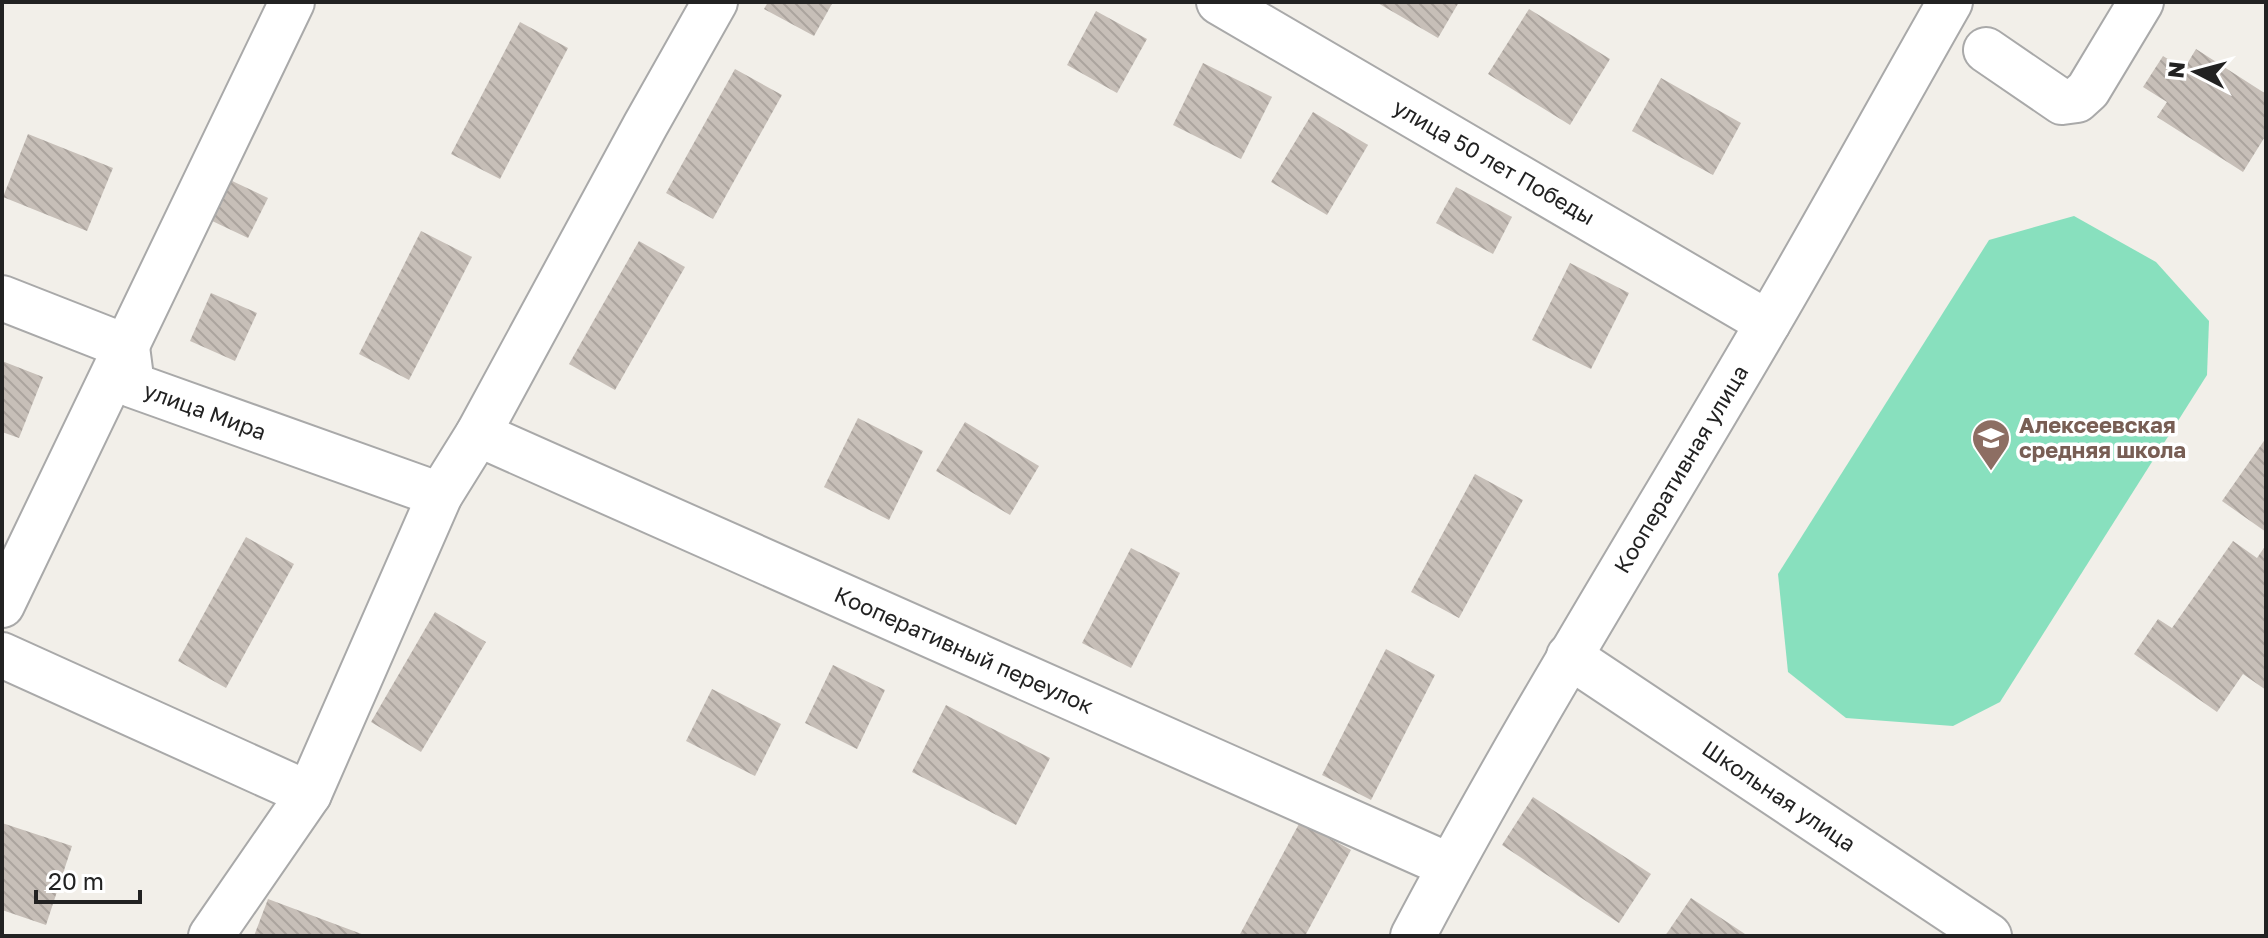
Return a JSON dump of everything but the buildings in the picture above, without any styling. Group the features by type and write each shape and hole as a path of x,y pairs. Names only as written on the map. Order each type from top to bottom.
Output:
{"street":[{"path":"2,605 292,2"},
{"path":"211,936 309,794 440,495 478,434 715,2"},
{"name":"улица 50 лет Победы","path":"1219,2 1768,323"},
{"name":"Кооперативная улица","path":"1413,936 1569,656 1768,323 1950,2"},
{"path":"1986,50 2062,102 2077,100 2088,90 2141,2"},
{"path":"2,298 127,347"},
{"name":"улица Мира","path":"127,347 132,385 440,495"},
{"name":"Кооперативный переулок","path":"478,434 1450,866"},
{"path":"2,655 309,794"},
{"name":"Школьная улица","path":"1569,656 1989,936"}],"green space":[{"path":"2074,216 2156,262 2209,321 2207,375 2000,702 1953,726 1846,718 1788,672 1778,574 1989,240"}],"place":[{"name":"Алексеевская средняя школа","path":"1991,472"}]}
